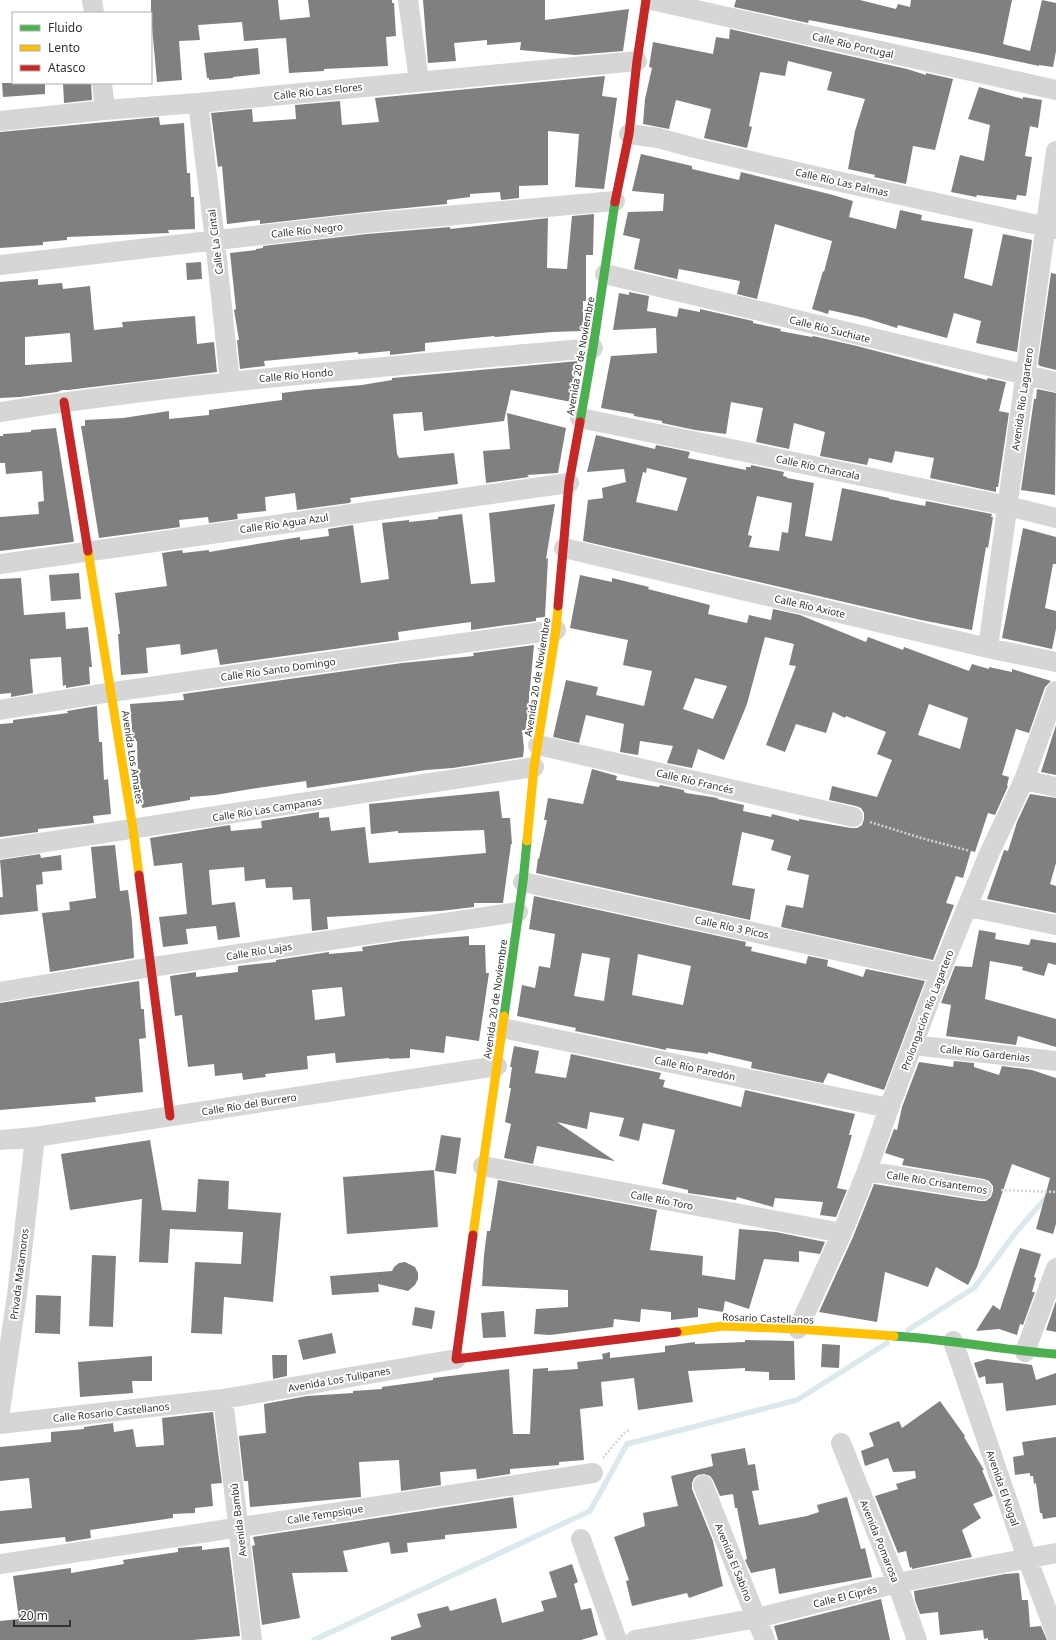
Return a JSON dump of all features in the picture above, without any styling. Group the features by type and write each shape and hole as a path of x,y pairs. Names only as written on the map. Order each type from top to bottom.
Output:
{"street":[{"path":"92,0 94,12"},
{"path":"408,0 419,81"},
{"name":"Avenida 20 de Noviembre","path":"456,1359 523,882 534,768 556,630 569,483 593,348 615,201 629,134 637,61 646,0"},
{"name":"Calle Río Portugal","path":"651,0 1056,90"},
{"name":"Calle Río Las Flores","path":"0,121 637,61"},
{"path":"102,84 105,110"},
{"name":"Calle La Cintal","path":"198,103 215,240 230,382"},
{"name":"Calle Río Las Palmas","path":"629,134 658,138 694,148 832,180 1051,228"},
{"name":"Avenida Río Lagartero","path":"988,648 1025,376 1051,228 1056,151"},
{"name":"Calle Río Negro","path":"0,265 366,223 615,201"},
{"name":"Calle Río Suchiate","path":"605,274 1025,376 1056,382"},
{"name":"Calle Río Hondo","path":"0,412 64,402 230,382 593,348"},
{"name":"Avenida Los Amates","path":"64,402 133,829 170,1116"},
{"name":"Calle Río Chancala","path":"580,418 1008,506 1056,518"},
{"name":"Calle Río Agua Azul","path":"0,564 88,550 569,483"},
{"name":"Calle Río Axiote","path":"564,548 988,648 1056,662"},
{"name":"Calle Río Santo Domingo","path":"0,710 112,692 556,630"},
{"name":"Prolongación Río Lagartero","path":"798,1329 842,1233 867,1171 940,973 969,907 988,856 1024,780 1056,691"},
{"name":"Calle Río Francés","path":"538,745 853,816"},
{"name":"Calle Río Las Campanas","path":"0,850 534,768"},
{"path":"1024,780 1056,786"},
{"name":"Calle Río 3 Picos","path":"523,882 940,973"},
{"path":"969,907 1056,925"},
{"name":"Calle Río Lajas","path":"0,992 152,967 518,912"},
{"name":"Calle Río Paredón","path":"502,1028 889,1108"},
{"name":"Calle Río Gardenias","path":"913,1045 1056,1061"},
{"name":"Calle Río del Burrero","path":"0,1140 35,1137 497,1066"},
{"name":"Privada Matamoros","path":"0,1411 8,1296 35,1137"},
{"name":"Calle Río Toro","path":"483,1166 842,1233"},
{"name":"Calle Río Crisantemos","path":"867,1171 982,1190"},
{"path":"1025,1352 1056,1268"},
{"name":"Rosario Castellanos","path":"456,1359 724,1326 798,1329 864,1335 925,1338 1025,1352 1056,1354"},
{"name":"Avenida El Nogal","path":"953,1341 1027,1558 1056,1634"},
{"name":"Avenida Los Tulipanes","path":"223,1400 456,1359"},
{"name":"Calle Rosario Castellanos","path":"0,1424 223,1400"},
{"name":"Avenida Bambú","path":"223,1400 252,1640"},
{"name":"Avenida Pomarosa","path":"841,1443 897,1583 917,1640"},
{"name":"Calle Tempsique","path":"0,1564 593,1473"},
{"name":"Avenida El Sabino","path":"703,1485 765,1640"},
{"path":"582,1538 617,1640"},
{"name":"Calle El Ciprés","path":"635,1640 757,1618 897,1583 1056,1553"}],"path":[{"path":"853,816 921,838 988,856"},
{"name":"Calle Río Crisantemos","path":"982,1190 1056,1192"},
{"path":"593,1473 606,1453 630,1429"}],"building":[{"path":"151,0 278,0 280,20 310,17 308,0 392,0 392,3 394,3 396,36 386,37 388,66 324,69 324,71 289,73 286,38 244,41 242,22 198,25 200,40 179,41 182,80 157,82"},
{"path":"423,0 545,0 545,20 629,9 623,51 575,55 520,50 521,42 487,45 487,40 454,43 456,61 428,63"},
{"path":"736,0 860,0 896,9 898,4 910,7 911,0 1012,0 1003,44 1030,51 1042,0 1056,3 1056,51 1053,67 1039,66 809,20 808,23 734,7"},
{"path":"730,29 907,69 926,75 926,73 953,79 935,150 913,146 906,184 874,177 875,175 848,169 855,131 865,99 827,90 832,72 788,61 785,76 760,73 749,126 752,127 747,148 704,138 711,109 676,100 669,129 643,124 645,99 652,68 649,67 653,42 713,54 716,37 729,39"},
{"path":"258,48 260,74 209,80 209,78 207,78 204,53"},
{"path":"605,76 602,96 617,98 604,189 575,187 579,134 548,131 548,185 519,186 519,198 501,200 500,192 470,194 470,197 447,200 447,204 260,224 260,220 227,224 222,166 218,167 211,113 252,109 253,122 296,119 295,105 340,101 342,125 379,122 375,98"},
{"path":"2,83 45,84 45,94 3,97"},
{"path":"63,84 91,84 92,100 64,103"},
{"path":"979,87 1023,99 1023,97 1042,100 1038,128 1030,126 1025,156 1032,157 1026,196 1017,195 1016,200 977,195 976,197 951,192 960,155 984,161 990,125 968,119"},
{"path":"159,117 160,125 184,123 187,173 190,173 191,197 194,197 195,229 168,230 169,233 67,237 67,240 43,242 43,245 0,248 0,132"},
{"path":"641,154 692,166 692,169 739,180 741,172 833,195 853,201 849,217 896,229 900,210 922,215 921,220 973,229 964,278 992,286 1003,234 1032,240 1017,352 976,343 981,321 954,313 947,338 898,325 897,328 865,318 829,310 828,314 812,309 832,241 775,224 757,299 737,294 740,281 679,269 677,279 634,269 640,239 623,235 628,212 663,211 664,194 632,191"},
{"path":"594,214 593,255 586,255 586,301 583,301 583,331 494,336 425,343 425,351 390,355 390,351 358,354 358,352 264,361 265,366 240,369 237,340 239,340 234,310 236,309 230,253 256,250 263,248 263,246 367,234 450,227 450,229 548,218 547,268 567,269 572,216"},
{"path":"201,262 202,279 187,280 186,263"},
{"path":"1051,273 1056,274 1056,370 1040,366 1038,364"},
{"path":"38,279 38,285 62,283 63,289 90,286 94,330 123,327 122,322 195,316 197,344 214,342 217,372 62,390 20,397 0,398 0,282","holes":["70,333 72,362 25,365 25,337"]},
{"path":"629,292 649,296 647,311 677,317 679,308 700,312 700,309 753,321 753,323 781,329 780,331 813,336 987,380 988,378 1006,382 999,411 1009,413 996,492 930,478 934,458 895,451 892,463 869,458 867,465 820,456 825,432 794,423 789,449 756,442 763,408 731,402 726,434 695,430 662,423 662,421 634,416 634,414 601,408 611,356 657,353 656,328 613,330 619,293 629,295"},
{"path":"578,361 571,402 511,390 504,421 424,431 422,412 393,414 397,454 399,458 454,453 458,484 350,498 351,502 349,503 297,510 295,493 265,497 266,511 237,514 238,519 209,523 208,517 179,520 180,527 99,538 81,426 85,426 85,420 123,418 169,411 169,419 209,415 209,410 282,400 282,393 362,385 392,380 392,378"},
{"path":"1037,389 1056,393 1055,495 1021,490 1034,399 1036,399"},
{"path":"507,413 566,428 558,473 527,475 529,477 486,483 483,451 510,449"},
{"path":"56,428 74,541 0,551 0,517 39,514 38,502 44,501 42,471 6,474 5,463 0,463 0,436 3,436 3,434 31,432 31,430"},
{"path":"596,435 655,449 656,445 690,452 688,458 746,470 746,467 751,467 751,465 784,472 783,476 787,478 814,483 805,536 832,541 842,488 925,506 926,501 992,514 991,517 993,517 988,548 986,547 972,630 921,620 583,541 588,500 603,498 602,488 626,482 624,469 587,472","holes":["647,468 687,478 677,511 636,502 643,472 646,473","757,496 792,503 788,533 782,532 779,551 749,547 752,536 748,535"]},
{"path":"555,504 546,559 548,558 545,617 536,618 536,621 471,630 471,622 426,628 398,632 399,640 220,665 217,649 181,655 180,644 146,648 148,673 121,675 118,634 120,634 115,593 167,586 162,553 182,550 183,553 209,550 209,552 300,537 300,540 329,536 328,529 353,525 361,583 389,579 382,523 438,519 438,517 462,514 471,584 495,582 489,513"},
{"path":"1023,528 1056,537 1056,564 1053,564 1045,608 1056,611 1056,629 1052,649 1002,638"},
{"path":"79,573 81,599 51,601 49,575"},
{"path":"580,575 612,582 612,578 710,605 708,614 747,623 749,615 771,620 773,609 800,615 866,642 868,637 903,650 904,647 969,671 972,664 989,669 989,667 1012,672 1012,669 1051,681 1045,687 1029,733 1016,729 1002,775 1009,777 1008,786 995,815 988,813 975,852 971,851 963,878 956,876 946,903 954,905 933,960 781,927 786,905 803,908 809,875 787,870 791,856 771,850 774,840 742,832 732,885 755,889 750,920 536,873 547,820 544,820 548,798 583,804 592,769 617,776 616,780 659,787 660,785 684,790 686,793 718,798 717,799 744,805 743,811 771,817 772,814 799,821 799,819 857,828 862,825 864,813 861,808 856,806 829,800 832,786 877,797 892,760 877,754 886,732 846,716 845,718 833,712 826,733 796,724 785,752 766,745 796,666 789,665 794,644 765,637 747,704 724,760 698,749 692,768 667,763 673,746 640,741 638,755 620,752 624,724 586,715 579,743 553,737 566,680 598,687 596,695 644,706 652,671 623,665 628,640 570,628","holes":["695,678 727,686 713,719 683,709","929,704 968,718 960,749 918,735"]},
{"path":"21,578 24,615 65,612 66,629 88,627 92,667 89,667 90,684 66,688 66,685 63,686 61,657 30,659 33,693 11,697 11,693 0,694 0,579"},
{"path":"534,645 526,730 522,730 524,748 523,757 307,788 306,781 215,795 190,797 190,800 142,808 138,780 137,741 133,741 130,704 184,700 183,694 402,663 474,656 473,653"},
{"path":"97,706 99,742 102,742 104,780 108,779 111,814 93,816 94,823 38,829 38,832 0,837 0,724 13,723 13,720 68,713 67,711"},
{"path":"1056,725 1056,775 1041,772"},
{"path":"499,791 502,818 510,818 512,844 503,903 474,903 474,907 440,911 327,917 328,929 312,931 310,899 293,900 292,887 266,888 265,879 245,881 244,867 209,870 212,905 235,902 240,937 218,940 216,926 186,929 188,944 163,947 159,917 187,914 182,863 154,866 150,838 230,825 231,831 262,828 261,821 319,812 319,818 329,817 331,831 365,827 369,863 486,853 484,830 398,833 398,831 371,834 369,804"},
{"path":"1030,794 1056,798 1056,863 1050,884 1056,886 1056,913 987,899 1004,850 1008,851 1017,822"},
{"path":"115,845 120,891 128,890 132,921 134,958 50,972 42,913 70,910 69,902 96,898 91,847"},
{"path":"40,854 41,858 61,855 62,870 42,872 43,884 36,885 38,911 0,915 0,897 3,897 0,860"},
{"path":"534,896 746,942 745,946 752,947 751,951 806,964 808,956 828,960 827,966 863,977 866,969 925,981 884,1090 828,1073 823,1083 751,1068 752,1062 708,1052 708,1054 666,1048 666,1050 575,1031 576,1028 517,1016 522,985 535,988 539,966 550,968 555,934 529,929","holes":["582,953 610,958 604,1001 574,996","638,954 691,966 683,1005 632,995"]},
{"path":"979,930 996,933 995,939 1029,945 1031,939 1056,943 1056,965 1048,963 1044,976 1022,970 1023,967 990,961 985,999 1056,1019 1056,1047 1018,1036 1016,1045 946,1036 951,1005 941,1003 955,966 972,967"},
{"path":"469,936 469,945 485,945 486,973 489,973 479,1041 446,1036 444,1053 410,1049 410,1058 389,1058 336,1063 335,1053 307,1056 308,1069 265,1074 266,1077 243,1080 242,1073 215,1076 214,1064 188,1067 182,1015 175,1016 170,976 196,972 196,977 238,972 238,966 276,962 276,960 329,952 329,954 363,951 362,947 403,941","holes":["342,987 345,1016 315,1020 312,990"]},
{"path":"139,981 141,1009 144,1009 146,1038 139,1039 143,1092 95,1097 96,1102 0,1110 0,1003"},
{"path":"514,1046 539,1051 535,1073 566,1078 571,1054 661,1073 659,1079 665,1080 663,1087 741,1107 745,1090 855,1114 849,1135 852,1135 837,1188 847,1190 836,1217 820,1215 823,1202 775,1198 773,1207 737,1197 736,1200 688,1193 688,1190 662,1184 675,1130 643,1123 639,1141 619,1136 624,1118 590,1112 587,1129 557,1122 615,1161 537,1146 533,1164 504,1158 511,1124 505,1122 511,1088 509,1088 512,1067 510,1067"},
{"path":"954,1061 974,1063 974,1067 999,1075 1002,1066 1032,1070 1056,1078 1056,1224 1053,1234 1036,1229 1050,1178 1012,1164 977,1267 968,1285 936,1267 928,1287 885,1272 877,1322 819,1312 853,1237 874,1184 980,1201 986,1201 991,1197 993,1186 989,1181 902,1165 904,1159 885,1153 894,1129 897,1130 902,1107 919,1062 953,1067"},
{"path":"441,1135 461,1138 456,1174 435,1171"},
{"path":"150,1140 162,1210 196,1212 198,1179 229,1181 228,1209 281,1213 273,1302 224,1297 222,1334 191,1333 195,1262 241,1264 243,1232 170,1229 168,1263 139,1262 142,1199 70,1210 61,1154"},
{"path":"434,1170 438,1227 347,1234 343,1177"},
{"path":"498,1180 657,1210 650,1250 703,1256 702,1275 735,1280 739,1229 776,1232 825,1242 820,1254 799,1251 799,1262 764,1259 749,1309 725,1301 723,1312 698,1308 698,1317 671,1320 671,1312 641,1309 640,1322 614,1319 613,1327 550,1335 534,1334 536,1309 568,1307 568,1290 482,1286 487,1231 490,1231"},
{"path":"1020,1248 1041,1254 1034,1277 1036,1278 1032,1292 1035,1292 1023,1325 1020,1324 1017,1335 999,1329 976,1331 993,1305 1000,1310"},
{"path":"92,1255 116,1256 113,1327 89,1326"},
{"path":"405,1262 415,1267 418,1273 418,1279 415,1285 408,1291 378,1284 379,1292 332,1295 330,1276 392,1271 399,1263"},
{"path":"36,1295 61,1296 60,1334 35,1333"},
{"path":"1056,1301 1056,1332 1046,1330"},
{"path":"415,1307 435,1311 432,1329 412,1325"},
{"path":"504,1311 506,1337 483,1338 481,1313"},
{"path":"332,1333 336,1353 303,1360 298,1340"},
{"path":"745,1340 794,1341 795,1380 769,1380 769,1372 745,1371 745,1368 688,1371 693,1402 638,1410 634,1378 601,1382 603,1406 580,1409 584,1460 559,1462 559,1465 510,1469 510,1474 477,1479 476,1469 440,1472 441,1485 401,1491 399,1460 359,1462 361,1497 250,1507 248,1481 244,1481 239,1436 266,1433 264,1404 307,1396 353,1393 353,1391 382,1389 382,1387 433,1380 433,1378 509,1369 513,1434 530,1434 533,1369 548,1368 548,1371 578,1369 577,1362 603,1359 602,1354 610,1352 610,1358 665,1352 665,1346 695,1342 695,1344 745,1342"},
{"path":"822,1344 840,1345 839,1368 821,1367"},
{"path":"272,1355 287,1355 287,1376 273,1379"},
{"path":"152,1356 152,1381 132,1381 133,1393 80,1397 78,1362"},
{"path":"987,1359 1032,1365 1036,1380 1056,1373 1056,1405 1006,1411 1003,1383 986,1384 985,1376 979,1378 974,1363"},
{"path":"940,1401 965,1436 964,1437 984,1470 982,1470 993,1496 973,1504 981,1518 962,1530 972,1557 912,1569 912,1567 910,1568 906,1551 898,1553 875,1496 898,1489 896,1484 916,1478 915,1471 893,1472 888,1458 865,1466 861,1451 874,1446 869,1433 899,1421 902,1428"},
{"path":"213,1412 222,1483 211,1484 213,1506 195,1508 195,1513 173,1514 173,1518 90,1530 91,1538 66,1542 65,1537 0,1544 0,1511 32,1508 29,1478 0,1481 0,1447 51,1442 51,1432 84,1429 84,1427 113,1423 114,1432 133,1429 136,1447 164,1445 162,1418"},
{"path":"1056,1437 1056,1517 1043,1519 1042,1513 1040,1513 1036,1483 1034,1484 1033,1476 1030,1476 1030,1473 1015,1475 1013,1457 1024,1455 1022,1442"},
{"path":"745,1448 748,1465 755,1464 759,1490 752,1491 759,1525 807,1516 819,1512 817,1505 847,1497 861,1549 865,1548 872,1577 779,1594 775,1568 751,1573 745,1560 747,1559 733,1494 720,1496 713,1480 710,1476 704,1474 698,1475 694,1478 692,1489 713,1541 723,1586 689,1598 687,1593 632,1606 626,1581 629,1580 614,1537 645,1526 643,1513 678,1506 671,1476 713,1466 711,1454"},
{"path":"513,1497 517,1528 445,1535 445,1539 407,1543 408,1552 391,1554 389,1542 343,1551 348,1572 292,1573 300,1618 262,1625 252,1546 255,1545 253,1537"},
{"path":"202,1546 202,1550 229,1547 240,1636 192,1640 0,1640 0,1621 19,1619 13,1576 71,1568 71,1573 124,1564 123,1560 178,1552 178,1548"},
{"path":"572,1564 578,1582 574,1584 581,1610 591,1608 598,1635 581,1640 391,1640 391,1637 421,1627 417,1614 448,1606 450,1611 496,1598 502,1623 544,1611 541,1601 557,1597 549,1572"},
{"path":"1019,1573 1022,1600 1028,1600 1030,1627 1041,1626 1047,1640 988,1640 988,1638 984,1639 983,1630 940,1635 938,1612 920,1614 915,1600 914,1591 1005,1574"},
{"path":"881,1599 890,1640 778,1640 774,1626"}],"waterway":[{"path":"908,1330 974,1288 1017,1231 1056,1186"},
{"path":"314,1640 590,1511 627,1444 797,1400 887,1343"}],"traffic: fast":[{"path":"580,422 593,348 615,202"},
{"path":"504,1016 523,882 527,841"},
{"path":"894,1336 1056,1354"}],"traffic: slow":[{"path":"88,551 133,829 139,875"},
{"path":"527,841 534,767 556,630 558,606"},
{"path":"473,1235 504,1016"},
{"path":"677,1332 723,1326 798,1329 894,1336"}],"traffic: jam":[{"path":"615,202 629,134 637,61 646,0"},
{"path":"64,402 88,551"},
{"path":"558,606 569,483 580,422"},
{"path":"139,875 170,1116"},
{"path":"473,1235 456,1359 677,1332"}]}
